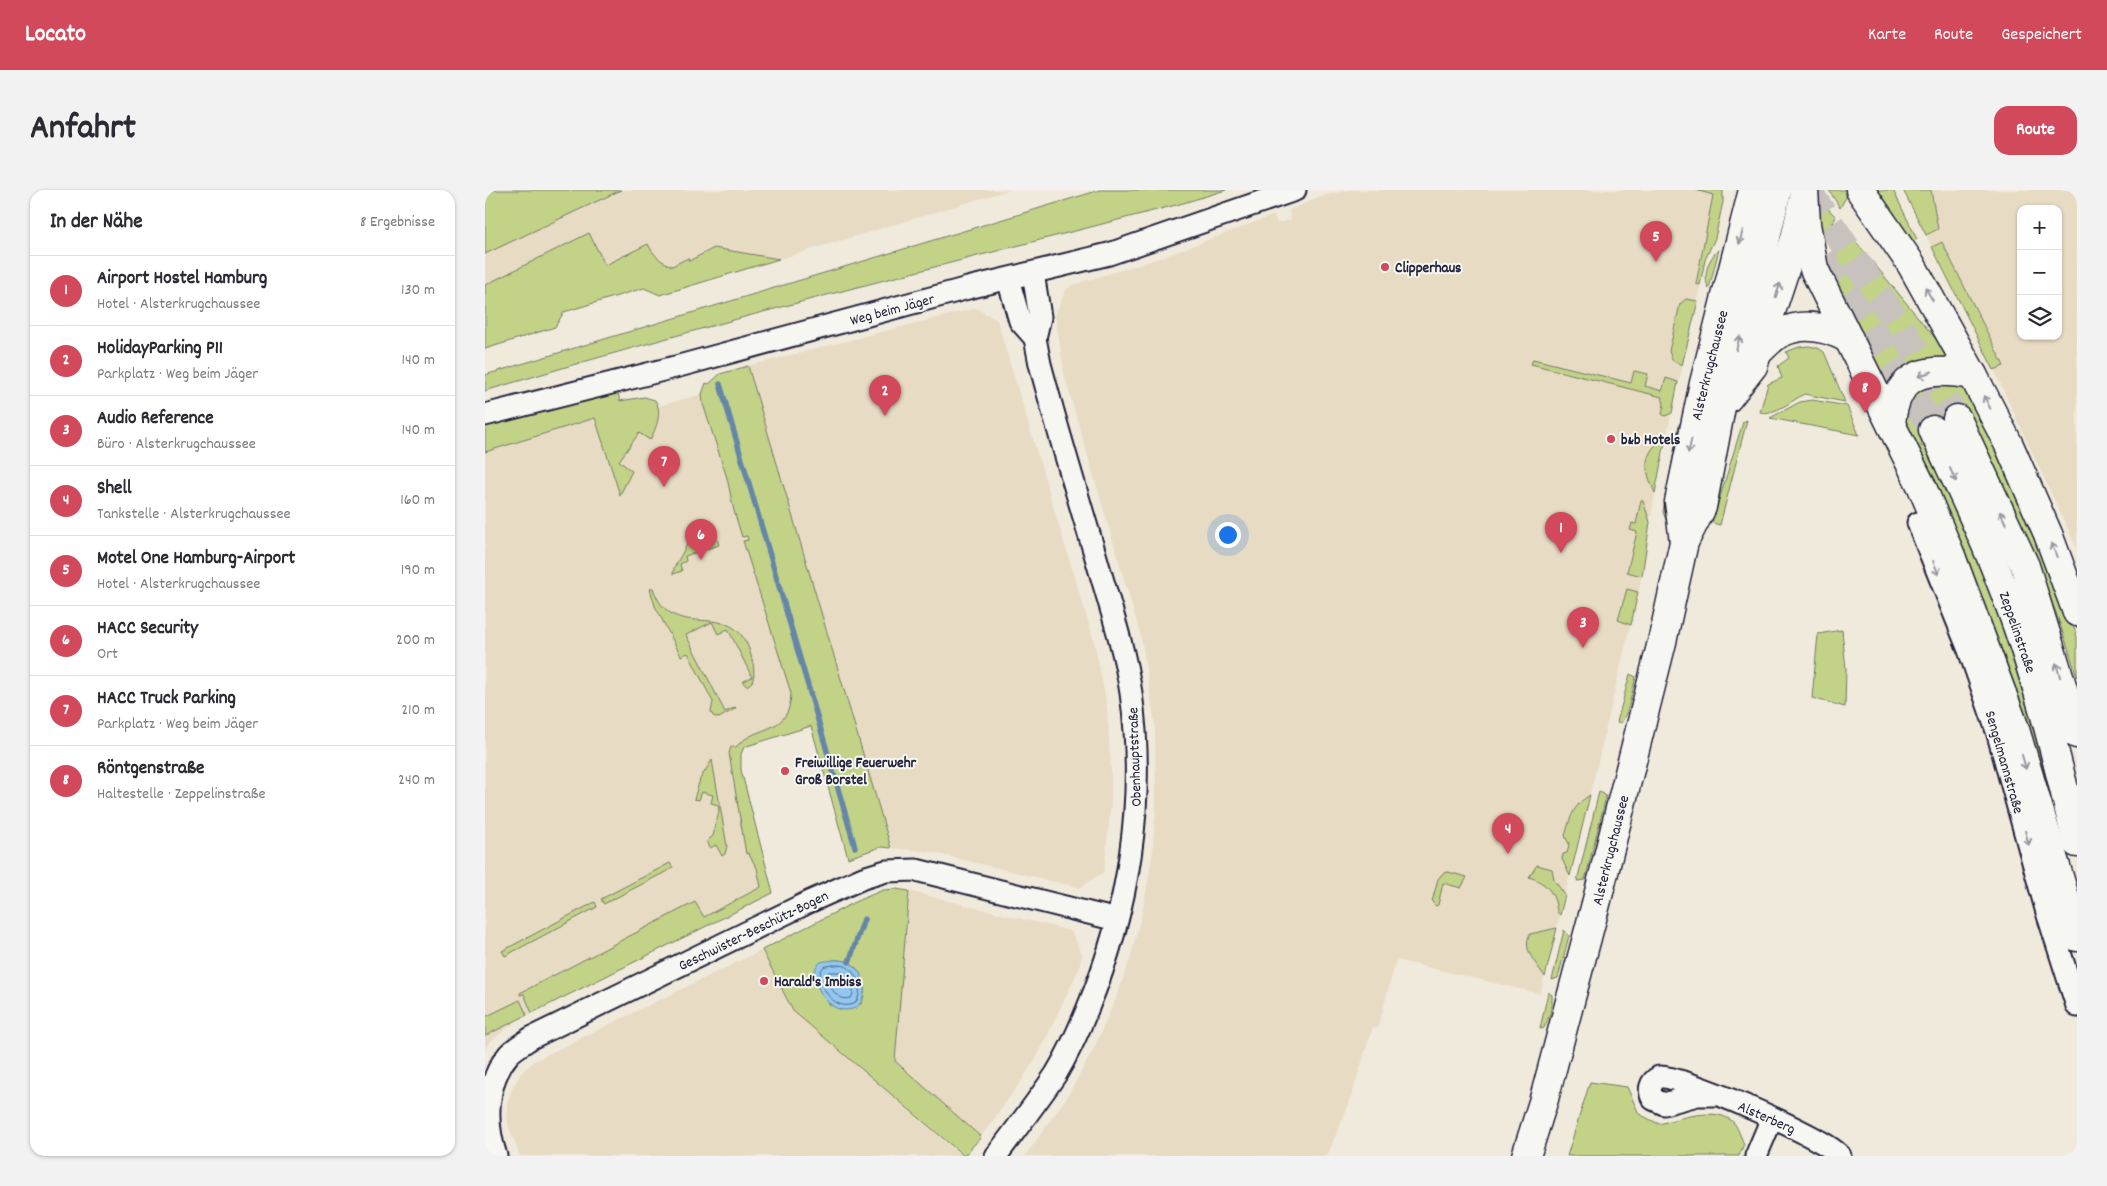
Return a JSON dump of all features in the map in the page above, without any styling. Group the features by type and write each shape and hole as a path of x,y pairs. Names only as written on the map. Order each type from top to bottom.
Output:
{"main road":[{"name":"Alsterkrugchaussee","path":"1684,542 1679,502 1705,383 1753,190"},
{"name":"Alsterkrugchaussee","path":"1526,1156 1551,1073 1597,900 1663,642 1684,542 1702,507 1721,407 1760,263 1777,190"},
{"path":"1860,190 1916,272 2009,445 2048,534 2077,612"},
{"name":"Alsterkrugchaussee","path":"1721,407 1753,366 1795,239 1805,192"},
{"path":"1805,192 1808,239 1815,269 1922,487 1951,556 2014,726 2077,937"},
{"path":"1757,353 1780,333 1803,327 1819,327 1833,330 1849,339"},
{"path":"1891,424 1898,393 1910,380 1928,371 1947,370 1973,375"},
{"name":"Zeppelinstraße","path":"2077,734 2025,566 1945,425 2027,654 2055,749 2077,843"},
{"path":"1918,523 1919,496 1922,487"}],"street":[{"name":"Weg beim Jäger","path":"485,415 1109,254 1295,190"},
{"name":"Obenhauptstraße","path":"996,1156 1056,1074 1075,1039 1098,984 1117,920 1128,872 1135,818 1137,775 1131,692 1117,630 1057,427 1035,338 1039,317 1033,273"},
{"name":"Obenhauptstraße","path":"1008,279 1020,321 1035,338"},
{"name":"Sengelmannstraße","path":"1918,523 1969,650 1997,731 2046,909 2077,1006"},
{"name":"Geschwister-Beschütz-Bogen","path":"496,1156 486,1124 487,1097 495,1074 509,1054 531,1038 811,901 863,878 886,871 916,870 1117,920"},
{"name":"Alsterberg","path":"1717,1095 1772,1118 1837,1150 1841,1156"},
{"path":"1756,1156 1772,1118"}],"shaded area":[{"path":"485,190 1009,190 660,295 644,288 564,312 555,327 485,349"},
{"path":"1349,190 1705,190 1720,195 1701,253 1696,283 1700,285 1698,301 1666,437 1642,576 1540,994 1396,960 1378,1028 1373,1027 1349,1104 1327,1156 1025,1156 1067,1097 1094,1048 1116,998 1130,959 1143,908 1152,858 1156,807 1155,724 1141,637 1065,378 1055,315 1066,290 1072,285 1163,257 1274,215 1277,223 1291,220 1289,210 1326,195"},
{"path":"1931,190 2077,190 2077,549 1994,370 2004,365 1943,243 1932,247 1926,235 1938,229"},
{"path":"976,308 997,320 1094,641 1107,706 1111,803 1104,872 1080,888 931,852 891,848 748,366"},
{"path":"706,383 811,726 744,747 741,754 741,770 773,893 516,1021 490,1042 485,1049 485,430 644,397 655,400 658,406 702,394"},
{"path":"909,891 1071,931 1082,954 1079,969 1038,1055 981,1137 895,1061"},
{"path":"762,950 793,1011 962,1156 520,1156 508,1125 507,1103 513,1086 521,1073 534,1061"}],"green space":[{"path":"485,190 621,190 485,254"},
{"path":"1100,190 1226,190 1180,204 745,317 485,391 485,375"},
{"path":"1696,190 1723,190 1723,202 1715,238 1705,260 1700,285 1696,284 1713,195"},
{"path":"1829,190 1848,190 1849,192 1840,208"},
{"path":"1871,190 1893,190 1917,239 1908,245"},
{"path":"1903,190 1931,190 1938,229 1926,235"},
{"path":"1819,199 1836,217 1820,246 1816,202"},
{"path":"1848,232 1949,355 1948,358 1888,395 1827,271"},
{"path":"589,233 605,265 648,244 658,258 672,266 688,258 689,261 714,248 779,259 660,295 644,288 564,312 555,327 485,349 485,285"},
{"path":"1942,242 2004,366 1994,370 1932,247"},
{"path":"1719,249 1709,289 1706,279 1707,268"},
{"path":"1686,299 1698,301 1682,365 1672,360 1669,351 1680,304"},
{"path":"1809,346 1824,352 1845,402 1804,394 1777,410 1765,413 1760,412 1768,384 1782,378 1778,366 1789,358 1786,352 1799,347"},
{"path":"1533,359 1631,383 1634,371 1648,374 1645,386 1662,391 1666,378 1678,382 1672,413 1665,416 1662,414 1664,404 1662,397 1531,364"},
{"path":"748,366 891,848 881,847 848,858 811,726 744,747 741,754 741,770 773,893 532,1013 524,994 520,995 520,993 695,902 704,917 761,887 757,868 748,853 746,854 729,753 731,747 736,747 753,734 779,723 789,707 791,693 743,541 748,540 747,536 742,537 734,511 727,478 703,404 702,394 706,383 709,384 720,374"},
{"path":"1942,375 1973,391 2068,610 2077,637 2077,677 2056,612 2031,547 1973,422 1973,417 1950,419 1936,426 1921,444 1922,447 1926,443 1951,495 1993,600 2043,764 2071,874 1901,428 1905,395"},
{"path":"618,393 620,401 644,397 655,400 659,415 650,440 639,433 619,461 632,471 620,495 595,418 485,452 485,425"},
{"path":"1812,400 1847,406 1859,435 1770,418 1800,402"},
{"path":"1687,418 1667,523 1663,512 1679,424"},
{"path":"1747,420 1720,525 1712,523 1743,422"},
{"path":"1666,437 1655,493 1647,469 1647,462 1652,449"},
{"path":"1641,500 1650,522 1642,576 1627,572 1637,532 1630,530 1632,523 1636,524"},
{"path":"710,534 716,535 719,545 685,556 686,561 680,564 682,571 673,574 674,568 689,541"},
{"path":"653,588 662,606 674,615 687,619 716,622 730,626 741,635 750,652 754,667 752,682 747,686 742,682 752,677 728,629 718,634 712,622 686,635 725,712 736,707 735,709 719,718 713,716 711,712 713,702 688,653 681,656 655,606 650,589"},
{"path":"1627,589 1638,592 1631,625 1618,620"},
{"path":"1842,630 1846,669 1845,707 1812,698 1818,634"},
{"path":"1630,674 1636,677 1628,709 1622,722 1619,723 1617,722"},
{"path":"712,760 727,846 725,854 722,856 716,845 710,848 707,841 713,836 719,811 718,805 711,803 713,795 702,792 699,800 694,799 700,779"},
{"path":"1599,792 1606,797 1585,880 1577,881"},
{"path":"1590,795 1570,876 1562,859 1563,854 1567,853 1569,844 1565,836 1576,808"},
{"path":"670,863 673,868 604,904 601,899"},
{"path":"1537,865 1552,869 1554,880 1565,895 1560,915 1557,912 1554,899 1549,890 1541,882 1529,877"},
{"path":"1448,872 1467,877 1461,888 1443,883 1438,905 1436,906 1432,902 1438,879 1443,873"},
{"path":"883,890 909,891 895,1061 981,1137 964,1156 793,1011 762,950 857,901","holes":["833,960 849,962 858,970 864,987 861,1004 830,1005 818,987"]},
{"path":"595,902 597,907 505,956 502,951"},
{"path":"1557,928 1545,977 1531,956 1527,945 1528,940 1530,934"},
{"path":"1564,930 1569,936 1558,978 1552,980"},
{"path":"1548,992 1552,995 1551,1008 1544,1028 1540,1029"},
{"path":"520,1000 527,1015 485,1036 485,1017"},
{"path":"1590,1082 1627,1087 1639,1114 1659,1124 1708,1114 1727,1118 1734,1123 1744,1144 1739,1156 1567,1156"}],"water":[{"path":"833,960 849,962 862,978 864,984 863,997 856,1008 846,1010 836,1008 826,1001 819,990 815,977 817,966 821,962"}],"waterway":[{"path":"720,384 855,847"},
{"path":"849,962 864,919"}],"tunnel":[{"path":"1773,190 1882,345 1933,430"},
{"path":"1807,190 1903,331 1957,419"}],"place":[{"name":"Motel One Hamburg-Airport","path":"1656,262"},
{"name":"Clipperhaus","path":"1385,267"},
{"name":"Röntgenstraße","path":"1865,413"},
{"name":"HolidayParking P11","path":"885,416"},
{"name":"b&b Hotels","path":"1611,439"},
{"name":"HACC Truck Parking","path":"664,487"},
{"name":"Airport Hostel Hamburg","path":"1561,553"},
{"name":"HACC Security","path":"701,560"},
{"name":"Audio Reference","path":"1583,648"},
{"name":"Freiwillige Feuerwehr Groß Borstel","path":"785,771"},
{"name":"Shell","path":"1508,854"},
{"name":"Harald's Imbiss","path":"764,981"}]}
